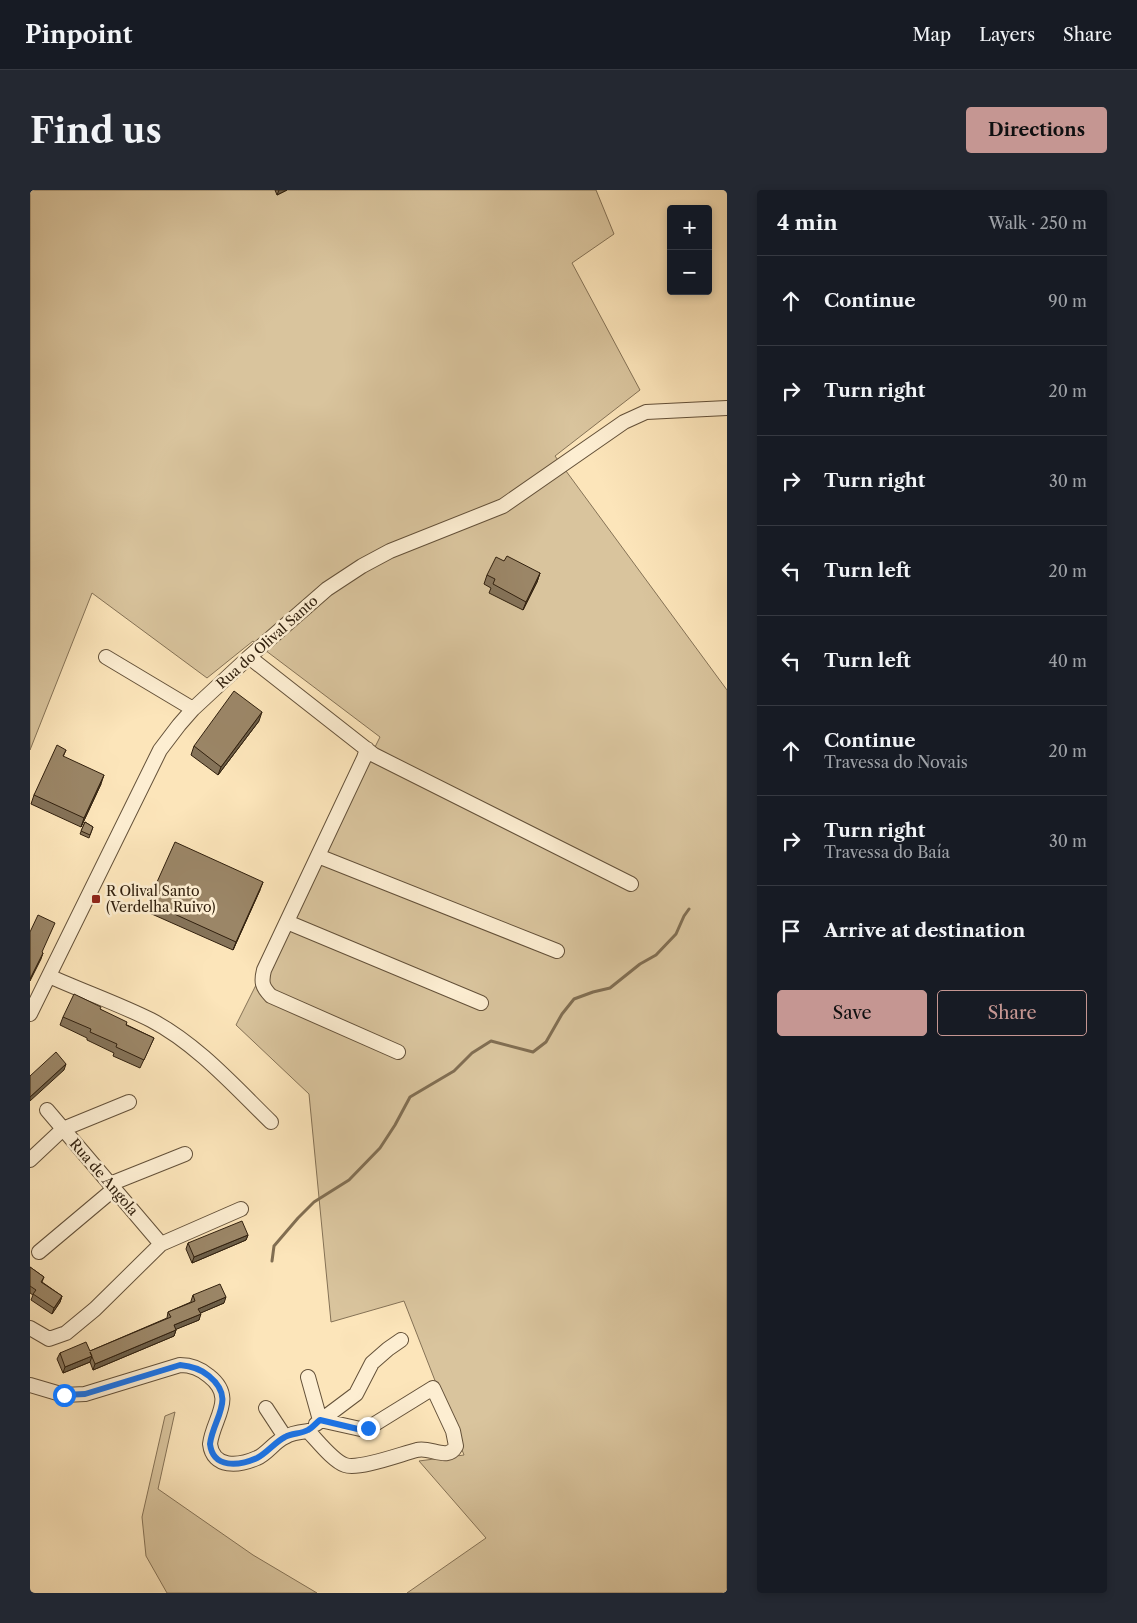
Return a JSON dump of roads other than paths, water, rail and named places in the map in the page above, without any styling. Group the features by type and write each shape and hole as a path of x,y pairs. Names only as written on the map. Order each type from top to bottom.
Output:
{"street":[{"name":"Rua do Olival Santo","path":"30,1014 160,750 193,709 327,589 362,566 390,552 503,506 624,422 646,412 727,408"},
{"path":"106,657 193,709"},
{"path":"248,658 374,755 631,884"},
{"path":"367,749 264,970 261,981 264,989 271,996 398,1052"},
{"path":"318,856 557,952"},
{"path":"287,922 481,1004"},
{"path":"49,976 151,1020 180,1038 271,1122"},
{"path":"30,1160 63,1129 129,1102"},
{"name":"Rua de Angola","path":"47,1110 161,1244"},
{"path":"39,1252 112,1186 185,1154"},
{"path":"30,1328 48,1339 66,1333 95,1309 161,1244 241,1209"},
{"path":"30,1385 64,1395 85,1394 180,1365 196,1368 208,1374 222,1392 223,1402 210,1444 212,1454 220,1462 233,1465 256,1459 285,1436 308,1430 356,1394 372,1363 401,1340"},
{"path":"308,1377 320,1420"},
{"path":"308,1430 338,1461 346,1466 364,1464 422,1448 448,1453 454,1450 456,1440 433,1388 365,1430 320,1420"},
{"path":"266,1408 285,1436"}],"waterway":[{"path":"272,1261 274,1246 298,1218 314,1202 349,1180 380,1148 410,1097 454,1071 472,1053 491,1041 533,1052 546,1042 562,1014 574,999 610,988 640,964 656,955 676,934 689,909"}],"place":[{"name":"R Olival Santo (Verdelha Ruivo)","path":"96,899"}]}
